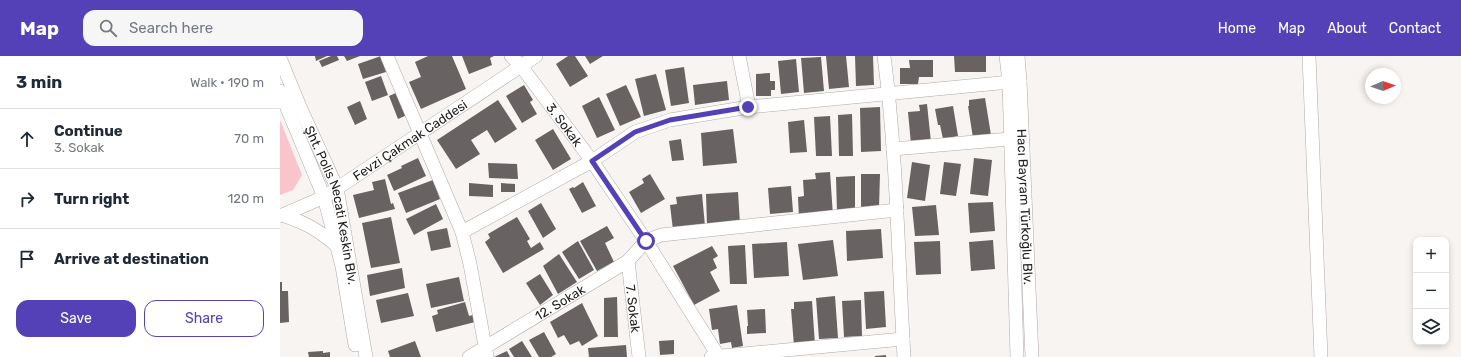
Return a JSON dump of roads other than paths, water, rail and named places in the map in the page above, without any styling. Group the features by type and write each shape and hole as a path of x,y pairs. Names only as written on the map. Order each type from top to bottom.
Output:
{"street":[{"path":"387,56 462,232 470,264 487,352"},
{"name":"3. Sokak","path":"511,56 521,66 592,161 646,241 716,357"},
{"name":"Fevzi Çakmak Caddesi","path":"281,216 324,197 536,56"},
{"path":"740,56 748,107"},
{"path":"884,56 889,93 893,149 904,357"},
{"name":"Hacı Bayram Türkoğlu Blv.","path":"1006,56 1014,82 1032,357"},
{"name":"Hacı Bayram Türkoğlu Blv.","path":"1018,56 1014,82 1010,139 1018,357"},
{"path":"1309,56 1321,357"},
{"name":"Şht. Polis Necati Keskin Blv.","path":"280,58 300,107 337,188 366,357"},
{"path":"462,232 592,161 635,132 670,120 748,107 1014,82"},
{"name":"Şht. Polis Necati Keskin Blv.","path":"280,91 324,197 342,266 357,357"},
{"path":"893,149 1010,139"},
{"path":"646,241 661,235 897,210"},
{"path":"281,216 305,223 323,234 337,246"},
{"name":"12. Sokak","path":"469,357 487,352 628,261 646,241"},
{"name":"7. Sokak","path":"628,261 639,357"},
{"path":"716,357 903,339"}]}
